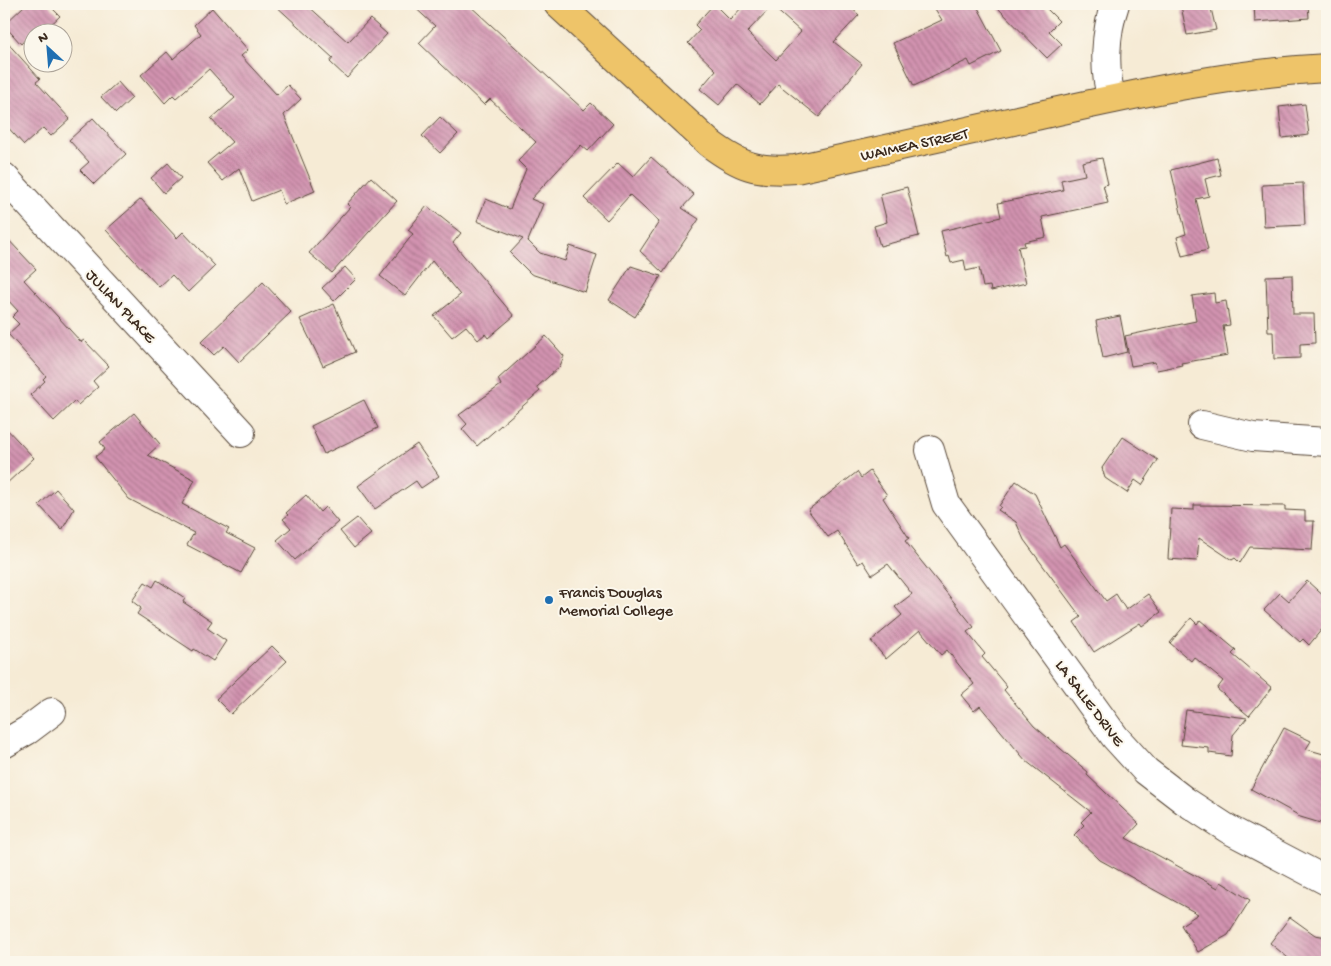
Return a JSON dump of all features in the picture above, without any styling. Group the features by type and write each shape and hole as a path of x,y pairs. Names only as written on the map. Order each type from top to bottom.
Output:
{"main road":[{"name":"WAIMEA STREET","path":"558,4 710,143 732,160 751,168 772,171 796,169 1112,99 1230,78 1327,68"}],"street":[{"path":"1112,99 1108,85 1107,47 1110,18 1115,4"},
{"name":"JULIAN PLACE","path":"4,177 241,432"},
{"path":"1202,425 1253,437 1327,442"},
{"name":"LA SALLE DRIVE","path":"930,450 946,504 1115,737 1146,771 1228,829 1327,881"},
{"path":"4,744 28,730 52,712"}],"building":[{"path":"26,4 48,4 60,16 54,22 22,22 21,44 4,25"},
{"path":"274,4 306,4 348,42 370,19 387,34 347,78 330,62 333,58"},
{"path":"411,4 468,4 584,110 591,103 613,124 588,151 581,145 531,199 543,204 528,241 540,253 565,261 570,246 597,255 585,292 531,274 510,253 523,239 477,221 486,199 510,209 526,169 518,161 536,142 490,99 484,105 419,43 435,26"},
{"path":"714,4 730,20 745,4 847,4 859,15 834,42 862,64 819,117 778,84 760,104 737,84 719,105 700,89 716,70 688,43 700,30 695,25","holes":["772,6 801,32 776,60 747,32"]},
{"path":"932,4 976,4 1001,51 971,66 968,60 914,86 893,43 942,20"},
{"path":"994,4 1042,4 1059,21 1049,31 1062,44 1047,58"},
{"path":"1210,4 1216,30 1187,35 1181,6"},
{"path":"1254,4 1308,4 1309,18 1255,22"},
{"path":"212,8 248,50 241,56 277,95 288,85 301,99 284,115 315,191 284,204 279,190 252,201 239,168 223,181 207,163 232,142 211,119 235,98 209,69 176,98 173,95 165,103 141,75 167,52 173,59 201,34 194,25"},
{"path":"4,39 22,59 22,72 34,72 40,79 36,82 70,119 51,136 43,128 24,145 4,123"},
{"path":"118,82 132,98 116,113 101,97"},
{"path":"1305,104 1309,135 1282,138 1279,107"},
{"path":"440,117 458,134 440,153 422,136"},
{"path":"93,118 126,154 94,184 80,170 89,162 69,140"},
{"path":"651,157 694,195 682,208 699,219 663,273 640,251 659,222 630,195 607,220 584,198 618,163 633,177"},
{"path":"1102,158 1108,184 1103,185 1108,203 1042,217 1046,237 1024,242 1025,246 1018,247 1026,283 991,291 990,286 983,287 979,268 966,271 964,260 951,263 949,256 947,257 941,231 1001,217 998,203 1063,190 1061,180 1085,175 1082,162"},
{"path":"1217,158 1221,175 1205,179 1209,196 1196,199 1208,250 1182,256 1177,237 1186,234 1171,170"},
{"path":"168,163 181,178 164,193 151,178"},
{"path":"371,177 397,201 332,273 309,253 350,207 347,204"},
{"path":"1303,183 1305,225 1264,227 1262,185"},
{"path":"907,187 919,236 880,246 874,226 887,222 880,194"},
{"path":"141,199 177,238 183,232 215,266 188,292 172,275 159,287 106,230"},
{"path":"427,206 461,233 453,243 514,316 488,338 485,334 478,340 466,326 452,337 434,316 460,295 432,261 405,296 380,276 413,234 408,230"},
{"path":"4,235 36,269 24,280 81,342 84,340 109,366 93,381 98,387 78,405 75,401 54,421 30,395 45,381 43,379 46,376 8,334 19,324 12,317 18,311 6,298 4,300"},
{"path":"631,266 661,276 635,317 609,300"},
{"path":"345,267 356,279 334,301 322,288"},
{"path":"1292,275 1293,314 1314,314 1315,343 1300,344 1300,358 1274,359 1273,332 1268,332 1266,276"},
{"path":"263,282 291,312 239,362 224,346 214,355 201,342"},
{"path":"1214,293 1215,303 1226,301 1230,325 1223,326 1228,355 1181,363 1182,365 1157,370 1155,362 1131,366 1125,336 1196,321 1192,296"},
{"path":"334,304 355,352 323,366 300,319"},
{"path":"1120,316 1127,352 1103,358 1096,321"},
{"path":"546,336 564,356 560,366 537,387 540,391 477,446 462,429 467,424 459,415 501,385 498,379"},
{"path":"364,400 378,428 324,454 311,426"},
{"path":"134,413 160,444 148,455 195,480 182,504 229,529 226,533 255,548 241,573 187,545 194,533 129,499 95,457 105,449 100,442"},
{"path":"4,426 34,458 4,486"},
{"path":"1123,437 1158,460 1142,485 1135,480 1127,493 1105,478 1102,468"},
{"path":"417,444 439,476 421,488 416,481 375,509 358,486"},
{"path":"870,471 887,495 883,498 909,538 905,541 974,627 967,632 985,654 982,657 1007,687 1004,690 1034,726 1088,772 1087,775 1139,824 1126,838 1218,888 1221,882 1250,900 1228,935 1198,952 1181,925 1198,914 1100,860 1074,835 1084,825 1081,822 1091,812 1026,761 980,706 974,711 961,695 974,684 947,650 941,655 920,630 886,659 871,641 902,615 895,607 912,594 888,564 872,575 863,561 858,564 837,531 828,537 808,510 857,472 861,478"},
{"path":"1016,481 1035,494 1060,547 1064,544 1106,601 1116,594 1126,610 1148,594 1161,612 1142,626 1140,623 1094,652 1074,622 1081,617 1024,540 1016,522 998,510"},
{"path":"56,489 74,509 62,530 39,505"},
{"path":"306,495 320,512 325,507 338,522 295,560 277,540 291,528 283,519 288,515 286,513"},
{"path":"1194,505 1285,506 1285,510 1305,511 1305,521 1314,521 1312,550 1250,547 1240,563 1235,558 1232,560 1199,538 1197,561 1168,559 1171,509 1194,510"},
{"path":"357,518 371,534 354,548 340,531"},
{"path":"157,580 185,598 183,602 212,621 207,628 226,641 213,661 194,649 193,651 137,614 141,608 132,601 145,582 153,587"},
{"path":"1307,581 1327,599 1327,623 1309,645 1303,639 1300,642 1264,610 1280,593 1289,601"},
{"path":"1191,618 1197,624 1200,620 1236,650 1232,654 1272,688 1249,716 1217,689 1223,681 1194,657 1191,661 1170,643"},
{"path":"272,646 287,661 231,714 216,699"},
{"path":"1186,710 1247,718 1233,735 1231,756 1209,753 1209,748 1181,745"},
{"path":"1284,728 1311,741 1306,749 1327,755 1327,825 1297,816 1251,789"},
{"path":"1290,917 1315,935 1327,937 1327,962 1293,962 1270,943"}],"place":[{"name":"Francis Douglas Memorial College","path":"549,600"}]}
